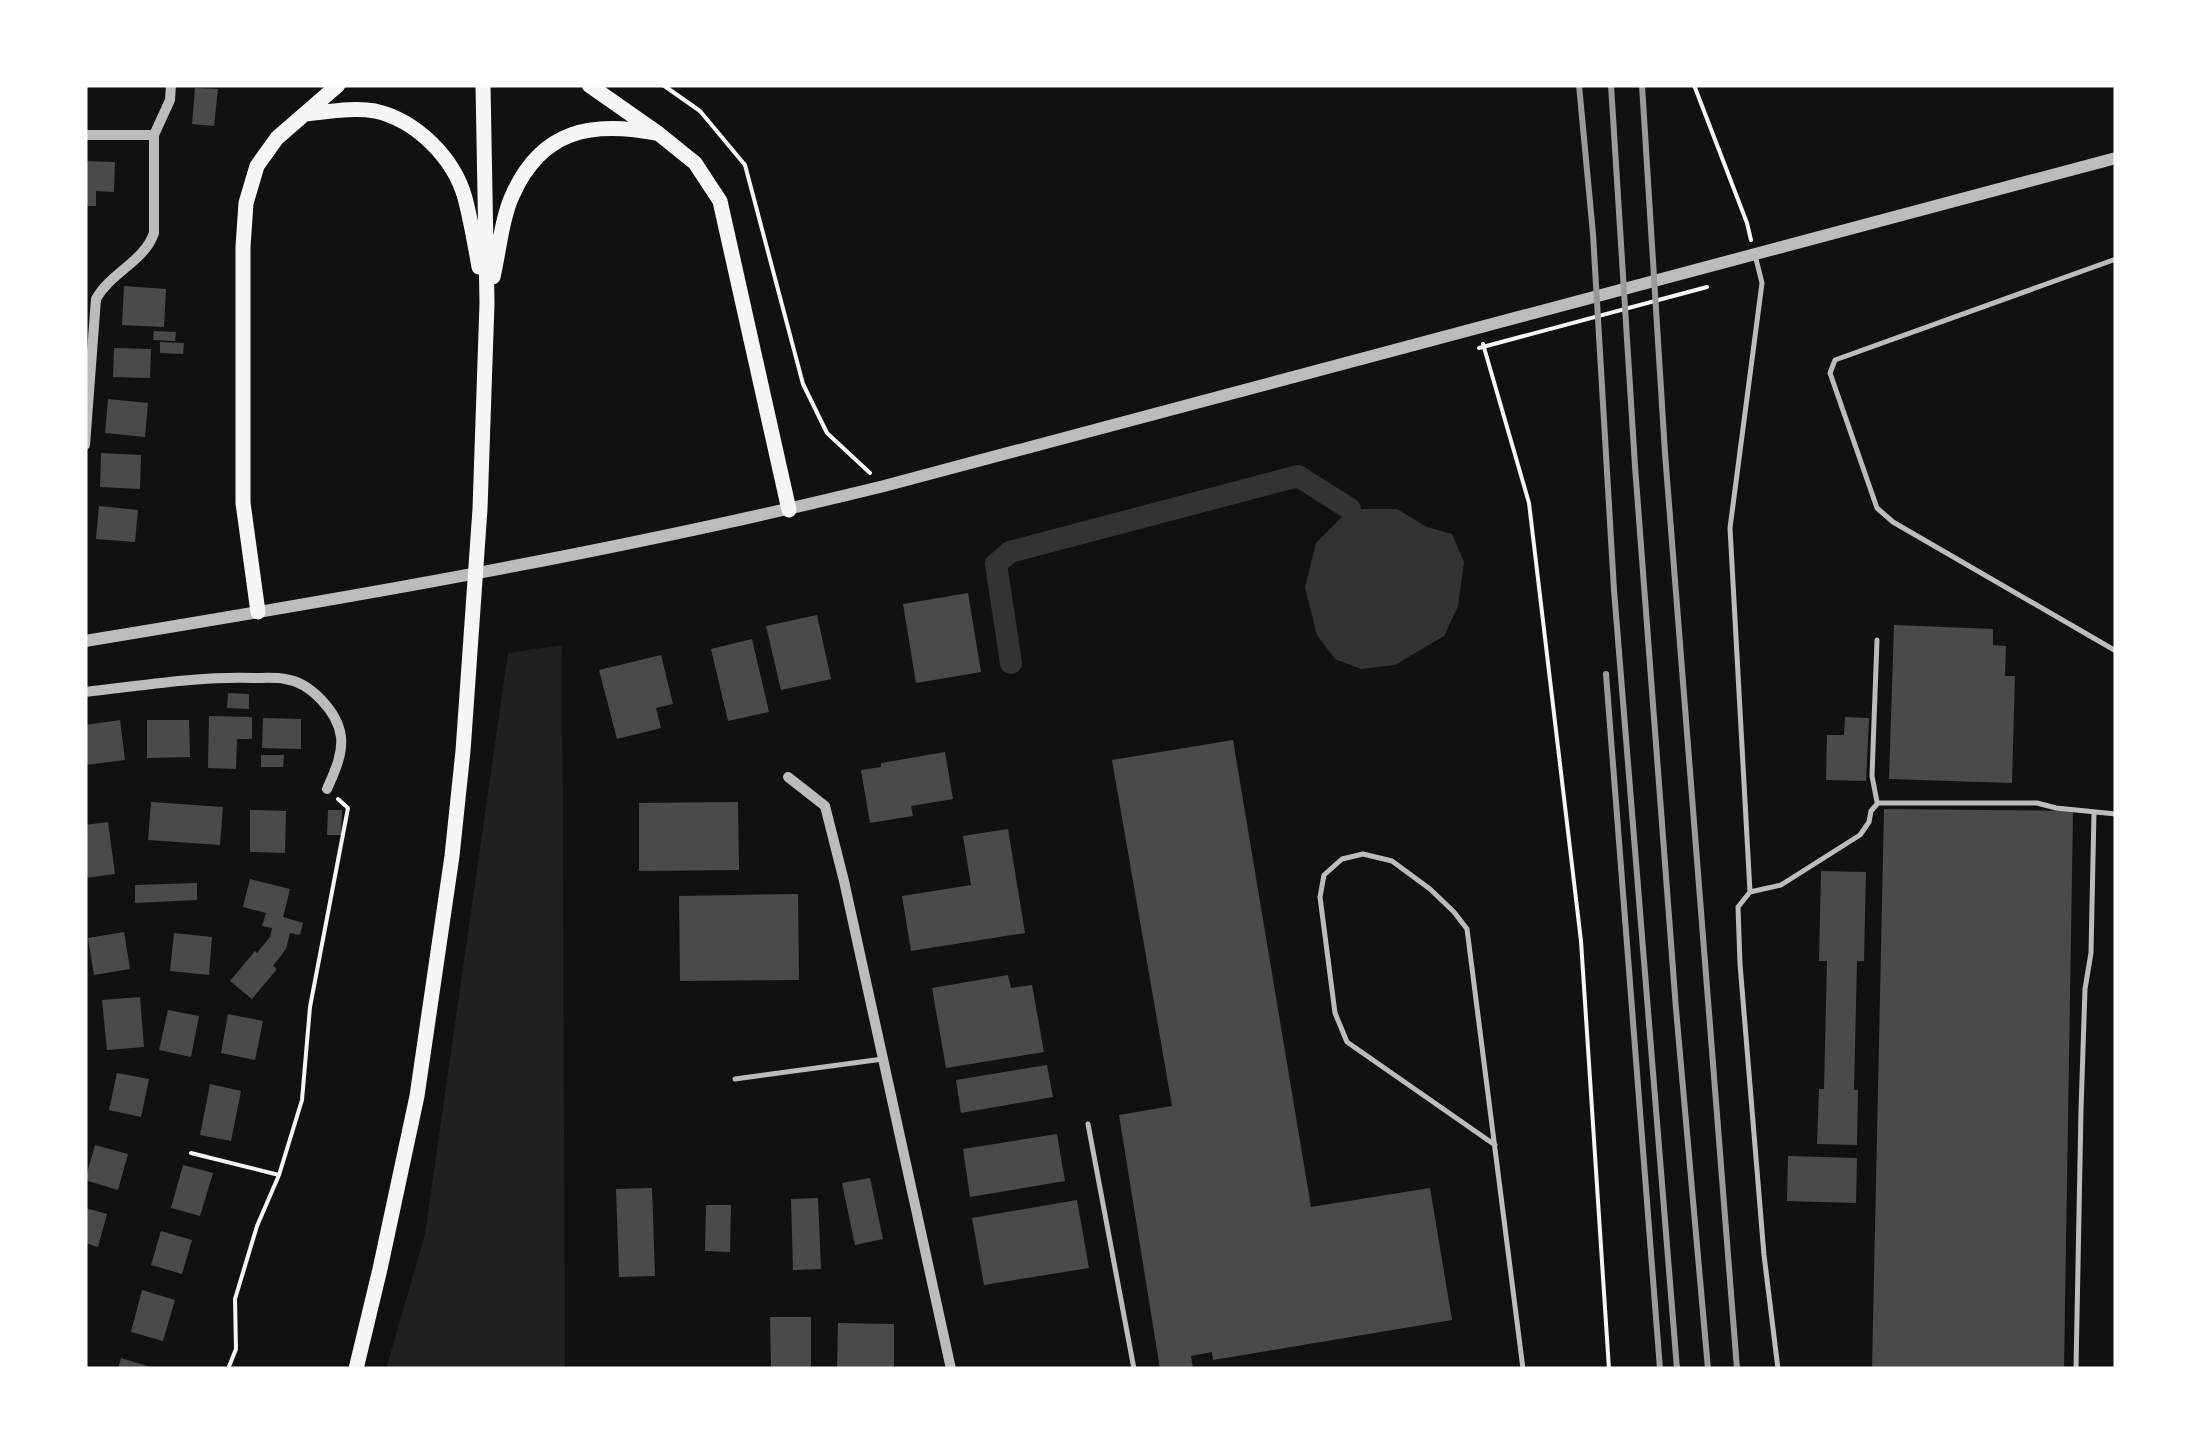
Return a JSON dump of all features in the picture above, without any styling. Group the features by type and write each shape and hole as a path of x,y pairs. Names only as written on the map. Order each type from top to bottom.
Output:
{"main road":[{"path":"258,612 244,503 246,203 257,166 276,138 338,85"},
{"path":"356,1369 417,1096 464,751 487,303 483,85"},
{"path":"590,85 696,162 720,201 789,510"},
{"path":"305,114 372,110 404,121 425,136 446,160 464,194 487,303"},
{"path":"487,303 511,197 538,156 568,134 601,127 659,134"}],"street":[{"path":"85,445 96,299 104,286 150,245 154,233 154,136 170,100 172,85"},
{"path":"85,136 154,136"},
{"path":"85,641 399,588 789,510 2116,158"},
{"path":"85,692 223,677 300,683 333,715 341,736 339,758 328,789"},
{"path":"788,777 825,806 951,1369"}],"lane":[{"path":"1755,255 1762,282 1730,528 1750,892 1738,907 1740,964 1764,1255 1778,1369"},
{"path":"2116,258 1835,360 1830,373 1877,508 1893,522 2116,651"},
{"path":"1750,892 1781,885 1860,835 1869,822 1878,803 1872,776 1877,640"},
{"path":"1878,803 2037,803 2116,814"},
{"path":"2076,1369 2081,1110 2085,988 2092,953 2094,812"},
{"path":"1495,1145 1347,1042 1335,1013 1320,897 1324,875 1342,859 1363,854 1392,861 1430,889 1468,929 1495,1145 1523,1369"},
{"path":"735,1078 883,1058"},
{"path":"1088,1124 1134,1369"}],"path":[{"path":"663,85 700,110 745,165 804,384 827,433 884,486"},
{"path":"1694,85 1747,223 1755,255"},
{"path":"1609,1369 1581,940 1530,503 1484,346 1668,298"},
{"path":"228,1369 236,1349 235,1299 302,1100 310,1008 348,808 328,789"},
{"path":"191,1153 279,1175"}],"shaded area":[{"path":"1350,509 1397,509 1427,527 1452,534 1464,562 1458,606 1444,636 1395,665 1361,669 1335,659 1317,635 1305,587 1316,543"},
{"path":"562,645 565,1369 386,1369 425,1234 508,653"}],"building":[{"path":"195,88 218,89 214,126 192,124"},
{"path":"85,161 115,162 114,192 96,191 96,206 85,206"},
{"path":"124,286 166,289 164,327 122,325"},
{"path":"154,331 176,332 175,341 153,340"},
{"path":"160,342 184,343 183,354 160,353"},
{"path":"114,348 151,349 150,378 113,377"},
{"path":"108,399 148,403 145,437 105,433"},
{"path":"101,453 141,455 140,489 100,487"},
{"path":"99,506 138,510 135,542 96,539"},
{"path":"968,593 981,672 916,683 903,604"},
{"path":"817,615 831,679 781,690 766,626"},
{"path":"1894,625 1993,629 1993,645 2006,646 2005,676 2015,676 2012,783 1889,779"},
{"path":"752,639 769,712 728,721 711,649"},
{"path":"661,655 673,704 656,708 661,728 617,739 599,670"},
{"path":"228,693 249,694 249,709 227,708"},
{"path":"209,716 252,717 252,739 237,739 236,769 208,768"},
{"path":"1845,717 1869,718 1866,781 1826,780 1827,735 1844,735"},
{"path":"263,718 301,719 301,749 262,748"},
{"path":"120,720 125,760 85,765 85,725"},
{"path":"147,720 189,720 190,757 147,758"},
{"path":"1233,740 1311,1207 1430,1188 1452,1320 1213,1360 1212,1352 1191,1356 1193,1369 1160,1369 1119,1115 1172,1106 1112,760"},
{"path":"945,752 953,799 911,806 913,816 870,823 861,770"},
{"path":"261,755 284,755 283,767 261,767"},
{"path":"151,802 223,807 220,845 148,840"},
{"path":"738,802 739,870 639,871 639,803"},
{"path":"1884,809 2073,811 2064,1369 1872,1369"},
{"path":"250,810 286,811 285,853 250,852"},
{"path":"328,810 342,810 341,835 327,835"},
{"path":"108,822 115,874 85,878 85,825"},
{"path":"1008,829 1025,933 911,951 902,896 971,885 963,836"},
{"path":"1821,871 1866,872 1864,961 1857,961 1857,1145 1817,1144 1819,1089 1824,1089 1827,961 1819,961"},
{"path":"250,879 290,889 283,917 303,923 300,935 290,933 286,949 273,966 277,969 252,999 230,981 270,937 272,928 262,926 266,913 243,907"},
{"path":"197,883 197,900 135,903 135,885"},
{"path":"798,894 799,980 680,981 679,896"},
{"path":"124,932 130,969 94,975 88,938"},
{"path":"174,933 212,937 209,975 170,971"},
{"path":"1008,975 1011,988 1032,985 1044,1052 946,1068 932,988"},
{"path":"140,997 144,1047 107,1050 102,1000"},
{"path":"168,1010 199,1016 191,1057 159,1050"},
{"path":"228,1014 263,1021 255,1060 221,1053"},
{"path":"1047,1065 1053,1097 961,1113 956,1080"},
{"path":"117,1073 149,1079 141,1117 109,1110"},
{"path":"210,1084 241,1091 231,1141 200,1135"},
{"path":"1057,1134 1065,1181 970,1197 963,1149"},
{"path":"95,1145 128,1154 118,1190 85,1180"},
{"path":"1788,1156 1857,1158 1856,1203 1787,1201"},
{"path":"183,1165 213,1173 200,1216 171,1208"},
{"path":"870,1178 883,1239 855,1245 842,1183"},
{"path":"652,1188 655,1276 619,1277 616,1189"},
{"path":"818,1198 821,1269 793,1270 791,1199"},
{"path":"1077,1200 1089,1268 984,1285 972,1218"},
{"path":"706,1205 731,1205 730,1252 705,1251"},
{"path":"85,1208 107,1214 98,1247 85,1243"},
{"path":"161,1231 192,1240 182,1274 151,1265"},
{"path":"142,1290 175,1300 163,1341 131,1332"},
{"path":"770,1317 811,1317 811,1369 771,1369"},
{"path":"838,1323 894,1324 894,1369 837,1369"},
{"path":"121,1358 154,1368 154,1369 118,1369"}],"waterway":[{"path":"1011,663 996,564 1010,552 1298,476 1350,509"}],"railway":[{"path":"1579,85 1593,234 1614,590 1677,1369"},
{"path":"1611,85 1676,1009 1708,1369"},
{"path":"1642,85 1665,453 1737,1369"},
{"path":"1606,674 1660,1369"}]}
